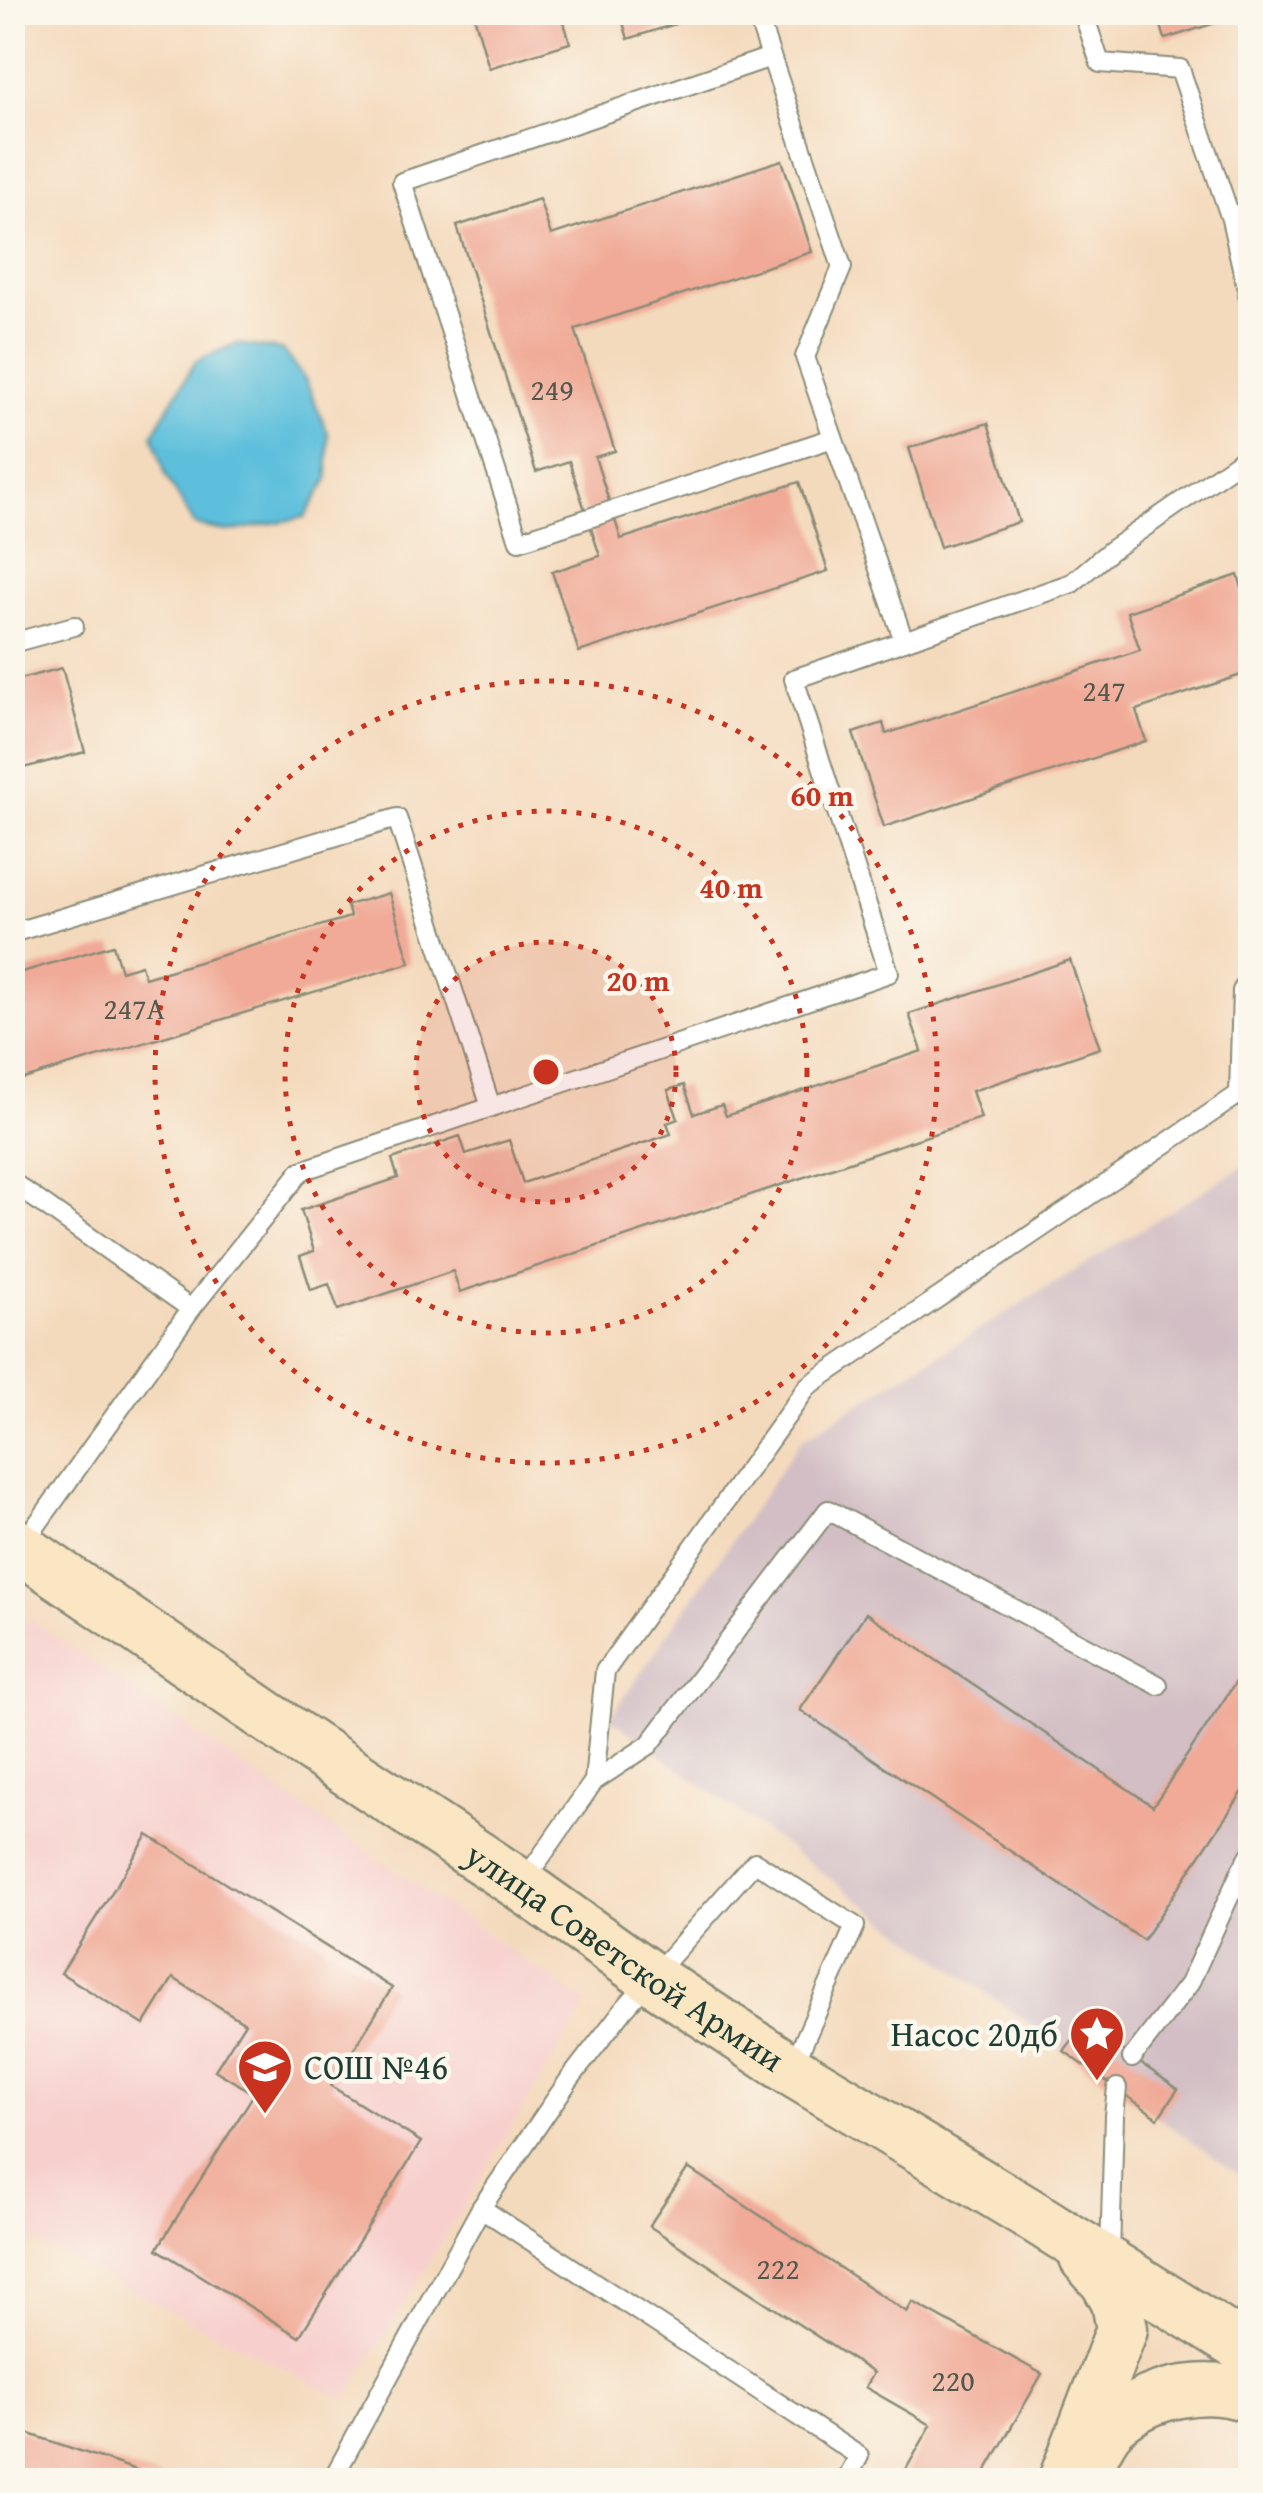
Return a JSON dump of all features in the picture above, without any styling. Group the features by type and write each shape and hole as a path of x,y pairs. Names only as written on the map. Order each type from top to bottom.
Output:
{"street":[{"name":"улица Советской Армии","path":"15,1550 522,1885 792,2070 1250,2352"},
{"path":"1064,2236 1106,2282 1117,2302 1122,2329 1064,2480"},
{"path":"1080,2480 1110,2428 1148,2402 1205,2388 1250,2397"}],"lane":[{"path":"756,12 842,267 804,357 904,641"},
{"path":"1083,12 1100,63 1180,69 1230,218 1250,303"},
{"path":"771,57 402,182 518,540 833,438"},
{"path":"15,1550 190,1309 302,1171 889,973 794,679 1072,583 1110,551 1250,454"},
{"path":"12,643 74,626"},
{"path":"12,933 397,818 491,1106"},
{"path":"594,1780 606,1671 808,1386 1239,1094 1242,990 1250,974"},
{"path":"12,1182 190,1309"},
{"path":"522,1885 594,1780 649,1745 828,1510 1158,1685"},
{"path":"332,2480 482,2208 569,2080 624,2009 755,1862 855,1926 792,2070"},
{"path":"1132,2058 1188,1984 1248,1866"},
{"path":"1110,2266 1116,2088"},
{"path":"482,2208 859,2456 846,2480"}],"shaded area":[{"path":"1250,1162 1250,2183 610,1718 801,1440"},
{"name":"СОШ №46","path":"28,1618 587,2003 345,2400 13,2230 12,1650"}],"water":[{"path":"236,344 282,350 306,381 328,433 328,479 305,517 228,532 195,525 166,476 153,434 196,361"}],"building":[{"path":"473,12 561,12 570,43 489,68"},
{"path":"620,12 710,12 710,13 628,39"},
{"path":"1157,12 1247,12 1247,13 1165,39"},
{"path":"782,160 812,252 575,329 615,451 595,457 621,539 799,482 828,571 579,652 552,572 600,556 569,461 536,472 457,226 539,199 551,235"},
{"path":"988,423 1019,522 940,547 909,448"},
{"path":"1238,575 1250,615 1250,672 1136,710 1146,741 884,827 853,733 883,723 886,734 1140,650 1127,612"},
{"path":"62,668 85,752 12,771 12,681"},
{"path":"389,893 410,963 24,1079 12,1040 12,975 113,945 121,971 141,965 145,978 350,917 347,905"},
{"path":"1070,960 1100,1048 972,1091 981,1118 460,1292 453,1271 338,1310 329,1284 311,1290 300,1256 314,1251 301,1210 398,1178 392,1159 460,1136 466,1154 509,1140 523,1183 671,1134 667,1123 678,1119 668,1090 684,1085 694,1114 722,1105 726,1116 922,1051 909,1014"},
{"path":"866,1613 1153,1806 1250,1661 1250,1781 1143,1940 800,1710"},
{"path":"148,1835 392,1988 331,2086 421,2142 299,2337 157,2249 254,2094 215,2070 245,2023 173,1978 144,2025 61,1973"},
{"path":"1084,2024 1178,2089 1158,2118 1064,2051"},
{"path":"688,2168 907,2312 913,2302 1042,2374 981,2480 900,2480 931,2425 865,2387 873,2373 649,2226"},
{"path":"12,2428 166,2480 12,2480"}],"place":[{"name":"Насос 20дб","path":"1097,2083"},
{"name":"СОШ №46","path":"265,2116"}]}
